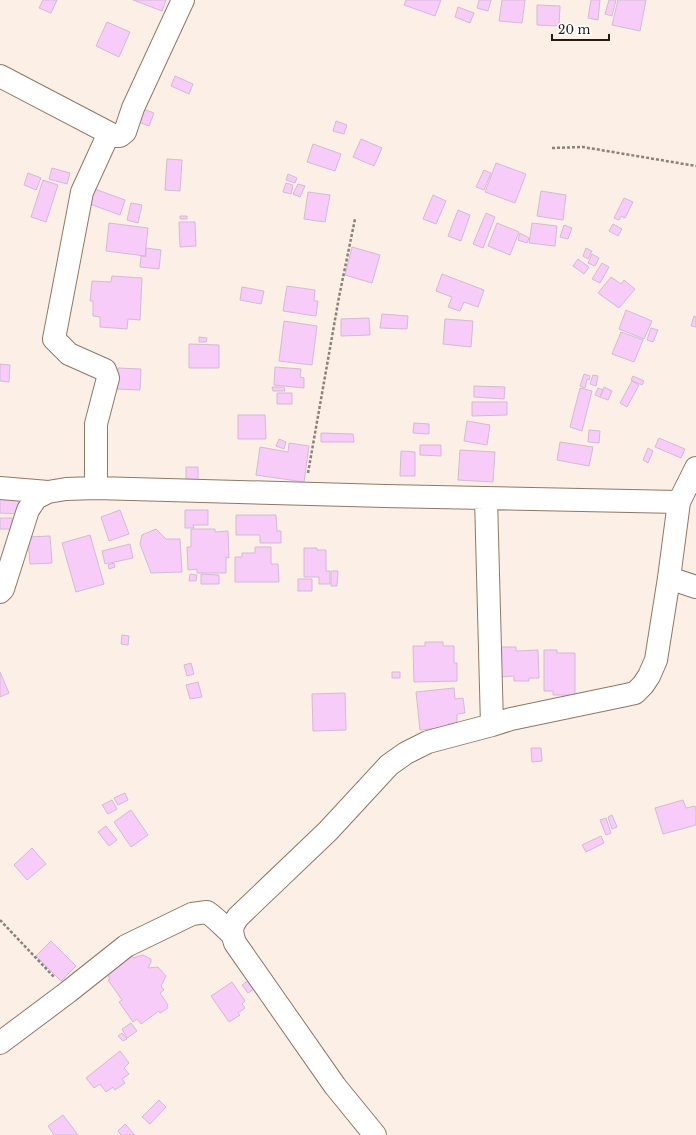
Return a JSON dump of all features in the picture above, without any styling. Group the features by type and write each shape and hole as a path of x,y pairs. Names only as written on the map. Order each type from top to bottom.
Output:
{"street":[{"path":"0,76 109,134 120,136 125,132 133,108 183,0"},
{"path":"96,488 96,424 108,378 105,370 69,354 54,339 82,192 109,134"},
{"path":"375,1135 335,1086 235,943 232,934 233,925 238,917 328,831 389,765 406,753 428,742 511,719 626,696 634,693 643,685 656,660 669,578 678,502 696,468"},
{"path":"0,488 48,492"},
{"path":"0,592 3,589 28,510 36,498 48,492 66,488 678,502"},
{"path":"486,498 492,725"},
{"path":"669,578 696,587"},
{"path":"0,1043 126,946 192,914 207,912 232,934"}],"path":[{"path":"552,148 583,147 696,166"},
{"path":"305,494 339,297 356,219"},
{"path":"0,920 68,992"}],"building":[{"path":"43,0 57,0 51,13 39,8"},
{"path":"133,0 166,0 162,11"},
{"path":"406,0 441,0 435,16 404,5"},
{"path":"479,0 491,0 488,11 477,8"},
{"path":"502,0 525,0 522,23 499,21"},
{"path":"591,0 600,0 598,20 588,18"},
{"path":"609,0 616,0 612,16 605,14"},
{"path":"618,0 646,0 640,31 612,25"},
{"path":"537,5 560,6 559,26 537,25"},
{"path":"458,7 474,13 470,23 455,17"},
{"path":"107,22 130,32 119,57 96,46"},
{"path":"175,76 193,84 189,94 171,86"},
{"path":"138,107 154,113 149,126 133,120"},
{"path":"336,121 347,125 344,134 333,131"},
{"path":"361,139 382,148 374,166 353,157"},
{"path":"313,144 341,154 335,171 307,162"},
{"path":"167,159 182,160 180,191 165,190"},
{"path":"496,163 526,174 515,203 485,192"},
{"path":"52,168 70,173 67,184 49,179"},
{"path":"484,170 491,173 484,190 476,187"},
{"path":"28,173 41,178 36,190 24,185"},
{"path":"288,174 297,178 295,183 286,180"},
{"path":"43,180 58,185 46,222 31,217"},
{"path":"286,183 293,185 291,194 283,192"},
{"path":"298,184 305,186 300,197 293,194"},
{"path":"92,188 125,200 120,215 87,203"},
{"path":"541,191 566,195 563,220 537,216"},
{"path":"308,192 330,195 325,222 304,219"},
{"path":"433,195 446,201 436,224 423,219"},
{"path":"624,198 633,202 625,218 621,216 619,220 614,218"},
{"path":"131,203 142,205 138,223 127,220"},
{"path":"458,210 470,215 461,241 448,236"},
{"path":"486,213 495,217 483,248 473,244"},
{"path":"180,216 187,216 187,219 180,219"},
{"path":"179,222 195,222 196,246 180,247"},
{"path":"109,223 148,228 145,256 106,251"},
{"path":"497,223 519,232 510,255 488,246"},
{"path":"532,223 557,226 555,246 529,243"},
{"path":"613,224 622,229 618,236 609,231"},
{"path":"564,225 572,228 568,239 560,237"},
{"path":"520,233 529,238 527,243 518,240"},
{"path":"352,247 380,255 372,283 345,275"},
{"path":"146,248 161,250 159,269 140,267 141,256 146,257"},
{"path":"586,248 592,251 588,259 583,256"},
{"path":"592,254 599,258 595,266 588,263"},
{"path":"578,259 589,267 584,274 573,266"},
{"path":"602,263 609,267 600,283 592,279"},
{"path":"442,274 484,290 478,307 464,302 460,311 448,307 452,297 436,291"},
{"path":"112,276 142,278 140,320 128,319 127,329 100,327 100,317 93,316 93,301 90,301 92,281 111,282"},
{"path":"611,277 621,284 624,280 635,289 619,308 598,293"},
{"path":"287,286 315,290 314,301 318,301 316,316 283,311"},
{"path":"242,287 264,291 261,304 240,300"},
{"path":"626,310 652,321 644,339 619,329"},
{"path":"382,314 408,316 407,329 380,328"},
{"path":"694,316 696,317 696,327 691,326"},
{"path":"369,318 370,335 341,336 341,319"},
{"path":"445,319 473,321 471,347 443,344"},
{"path":"284,321 317,326 312,365 279,361"},
{"path":"651,328 658,330 653,342 647,340"},
{"path":"621,332 643,340 634,362 612,354"},
{"path":"199,337 207,338 206,342 199,342"},
{"path":"189,344 219,345 219,368 189,368"},
{"path":"0,364 10,365 9,382 0,381"},
{"path":"275,367 301,369 300,377 304,378 304,388 274,385"},
{"path":"118,368 141,369 140,390 117,389"},
{"path":"584,374 590,376 589,380 587,379 585,388 580,386"},
{"path":"593,375 598,376 596,386 590,384"},
{"path":"633,376 644,381 642,385 631,380"},
{"path":"632,381 639,385 627,407 620,403"},
{"path":"474,386 505,387 504,399 474,397"},
{"path":"272,387 284,387 285,391 273,391"},
{"path":"604,387 612,391 608,400 600,397"},
{"path":"580,388 592,391 582,431 570,427"},
{"path":"598,388 603,390 600,397 595,395"},
{"path":"277,393 292,393 292,404 277,404"},
{"path":"472,402 507,402 507,415 472,416"},
{"path":"238,415 265,415 266,439 238,439"},
{"path":"467,421 490,425 487,445 464,441"},
{"path":"414,423 429,424 429,434 413,433"},
{"path":"589,430 600,431 599,443 588,442"},
{"path":"321,433 353,434 354,442 321,442"},
{"path":"659,438 685,449 681,458 655,447"},
{"path":"279,439 286,442 284,449 276,446"},
{"path":"560,442 593,447 589,466 557,460"},
{"path":"289,443 309,446 304,482 256,475 260,447 288,452"},
{"path":"420,445 441,445 441,456 420,455"},
{"path":"648,448 653,451 648,463 643,460"},
{"path":"460,450 495,452 493,482 458,480"},
{"path":"401,451 415,452 415,476 400,476"},
{"path":"186,467 198,467 198,480 186,479"},
{"path":"0,494 23,495 22,514 0,513"},
{"path":"120,510 129,534 109,541 101,517"},
{"path":"185,510 208,510 208,525 193,525 194,528 185,528"},
{"path":"236,515 276,515 277,531 281,531 281,543 260,543 260,535 236,535"},
{"path":"0,518 12,518 12,529 0,529"},
{"path":"156,529 166,539 180,539 182,572 151,573 140,544 142,535"},
{"path":"191,529 215,529 215,532 228,531 229,558 226,557 226,573 197,573 197,569 188,570 187,547 191,547"},
{"path":"90,535 104,584 76,592 62,543"},
{"path":"50,536 52,563 30,564 28,537"},
{"path":"130,544 133,558 105,564 102,551"},
{"path":"255,547 271,547 271,564 278,564 279,582 235,582 235,557 242,557 242,553 255,553"},
{"path":"304,548 326,550 326,571 330,571 330,584 319,584 319,577 304,577"},
{"path":"114,563 115,567 109,569 108,565"},
{"path":"331,571 338,571 337,586 331,586"},
{"path":"190,574 197,575 196,581 189,581"},
{"path":"201,574 219,575 219,584 201,584"},
{"path":"298,579 312,579 312,591 298,591"},
{"path":"122,635 129,636 128,645 121,644"},
{"path":"425,642 443,642 443,646 454,646 454,663 457,663 457,681 414,682 413,646 425,646"},
{"path":"500,647 516,647 516,651 538,650 539,678 529,678 529,681 514,681 514,676 501,677"},
{"path":"544,650 557,650 557,653 575,653 575,695 553,695 553,691 544,691"},
{"path":"191,663 194,674 187,676 184,665"},
{"path":"0,672 9,693 0,697"},
{"path":"392,672 400,672 400,678 392,678"},
{"path":"198,682 202,697 190,699 186,685"},
{"path":"454,688 455,699 463,698 465,713 457,714 457,723 448,724 449,727 420,730 416,692"},
{"path":"345,693 346,730 313,731 312,694"},
{"path":"531,748 541,748 542,761 532,762"},
{"path":"125,793 128,800 118,805 114,798"},
{"path":"112,800 117,809 108,814 102,805"},
{"path":"683,800 686,808 695,806 696,825 663,834 655,808"},
{"path":"131,810 148,835 131,847 114,822"},
{"path":"612,815 617,827 612,829 608,817"},
{"path":"606,818 611,833 606,835 600,820"},
{"path":"106,826 117,840 109,846 98,832"},
{"path":"601,836 604,843 586,852 582,845"},
{"path":"32,848 46,864 27,880 14,865"},
{"path":"51,941 76,966 61,981 36,956"},
{"path":"131,955 134,958 143,955 151,959 148,968 158,967 166,976 161,986 164,990 160,993 168,1005 168,1008 160,1013 159,1011 141,1024 137,1019 133,1022 119,1002 122,1000 108,980 110,979 106,972"},
{"path":"249,980 255,988 248,993 242,985"},
{"path":"232,982 245,1001 242,1004 245,1008 238,1013 240,1015 229,1022 211,996"},
{"path":"131,1023 137,1031 127,1038 122,1029"},
{"path":"122,1033 127,1039 123,1041 118,1036"},
{"path":"120,1051 129,1063 124,1068 129,1074 122,1079 125,1083 115,1090 113,1087 106,1092 100,1084 94,1088 86,1078"},
{"path":"159,1100 166,1107 150,1124 142,1117"},
{"path":"63,1115 78,1135 54,1135 48,1126"},
{"path":"125,1124 135,1135 121,1135 118,1131"}]}
